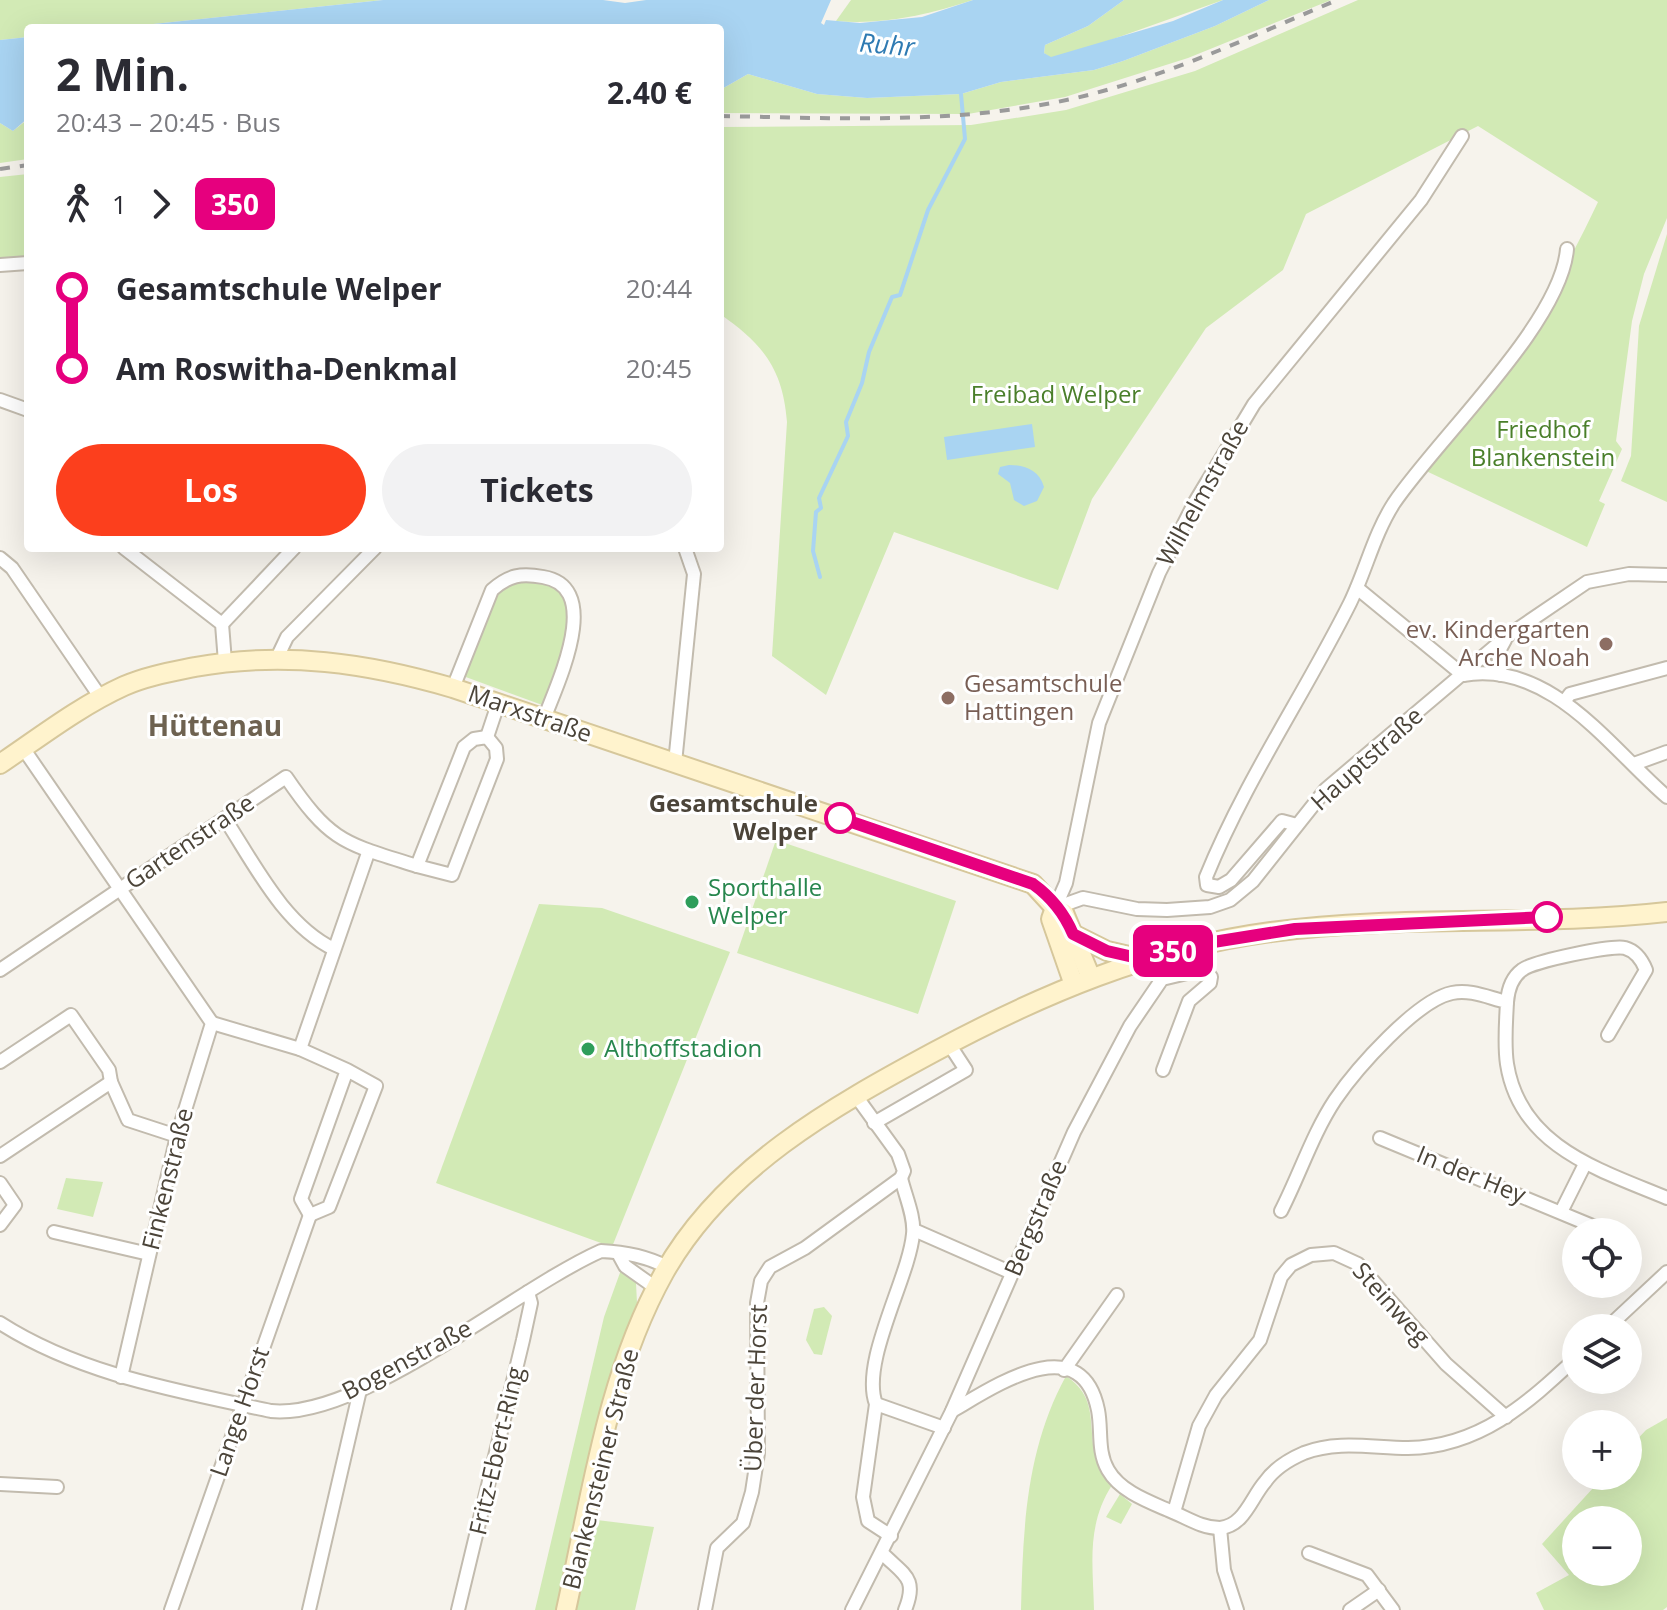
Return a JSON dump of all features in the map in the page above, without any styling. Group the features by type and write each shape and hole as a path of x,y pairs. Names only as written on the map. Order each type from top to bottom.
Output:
{"main road":[{"name":"Marxstraße","path":"0,764 101,698 143,678 225,662 277,658 359,664 453,688 1024,880 1039,888 1055,908 1064,913 1073,934 1083,981"},
{"path":"1055,908 1051,919 1083,981"},
{"name":"Blankensteiner Straße","path":"566,1610 622,1371 667,1267 705,1214 749,1171 856,1096 1018,1007 1142,959 1245,936 1346,924 1667,912"},
{"path":"1073,934 1107,951 1142,959"}],"street":[{"name":"Wilhelmstraße","path":"1055,908 1066,883 1099,723 1159,573 1195,502 1254,404 1421,200 1462,136"},
{"path":"1297,825 1282,821 1231,880 1219,887 1207,885 1206,877 1230,823 1357,588 1373,543 1395,502 1532,327 1566,267 1567,249"},
{"path":"0,265 24,263"},
{"path":"0,400 24,409"},
{"path":"129,552 222,624 225,662"},
{"path":"222,624 290,552"},
{"path":"277,658 287,637 371,552"},
{"path":"675,763 694,574 686,552"},
{"path":"0,558 12,568 101,698"},
{"path":"453,688 492,590 504,580 522,573 551,578 568,594 576,628 544,719"},
{"name":"Hauptstraße","path":"1055,908 1083,898 1137,909 1198,909 1239,895 1326,789 1506,637 1587,582 1629,574 1667,575"},
{"path":"1357,588 1463,675 1483,671 1501,675 1564,702 1603,732 1667,797"},
{"path":"1501,675 1498,653 1506,637"},
{"path":"1564,702 1570,694 1667,668"},
{"path":"487,737 498,704"},
{"path":"417,866 464,747 474,739 487,737"},
{"path":"300,1049 368,853 452,875 497,759 496,748 487,737"},
{"path":"23,748 212,1023"},
{"path":"1634,764 1667,752"},
{"name":"Gartenstraße","path":"0,970 286,777 321,824 368,853"},
{"path":"225,819 296,923 315,940 334,949"},
{"path":"1608,1035 1646,970 1641,959 1627,948 1605,949 1528,966 1514,978 1507,1002 1508,1069 1521,1106 1550,1142 1585,1164 1667,1198"},
{"name":"Bergstraße","path":"852,1610 883,1554 952,1411 1074,1132 1144,1003 1162,979 1204,969 1211,977 1210,983 1189,1001 1163,1070"},
{"path":"1281,1211 1335,1100 1402,1026 1429,1002 1455,992 1507,1002"},
{"path":"0,1062 71,1015 109,1070 128,1120 177,1136"},
{"name":"Lange Horst","path":"171,1610 310,1215 329,1207 376,1086 363,1075 300,1049 212,1023"},
{"name":"Finkenstraße","path":"121,1377 177,1136 212,1023"},
{"path":"874,1123 966,1070 949,1044"},
{"name":"Lange Horst","path":"310,1215 301,1199 347,1070"},
{"path":"0,1156 111,1082"},
{"path":"856,1096 904,1165 901,1178 914,1230 878,1355 873,1395 876,1404 863,1497 868,1521 891,1536"},
{"name":"In der Hey","path":"1380,1138 1575,1218"},
{"path":"1561,1212 1585,1164"},
{"name":"Über der Horst","path":"705,1610 717,1548 743,1523 752,1492 758,1453 757,1303 761,1281 777,1262 805,1248 901,1178"},
{"path":"0,1183 15,1205 0,1225"},
{"path":"914,1230 1012,1273"},
{"path":"54,1232 149,1254"},
{"name":"Bogenstraße","path":"0,1323 24,1339 121,1377 241,1405 289,1411 360,1390 601,1251 632,1254 667,1267"},
{"name":"Steinweg","path":"1174,1512 1199,1426 1216,1395 1260,1340 1281,1277 1291,1265 1311,1255 1334,1253 1358,1264 1446,1364 1506,1417"},
{"path":"619,1255 625,1266 656,1288"},
{"path":"1622,1314 1667,1272"},
{"name":"Fritz-Ebert-Ring","path":"458,1610 523,1340 531,1303 528,1292"},
{"path":"1064,1370 1117,1295"},
{"path":"952,1411 1020,1373 1038,1367 1064,1370 1087,1383 1094,1397 1102,1458 1113,1477 1145,1500 1201,1525 1220,1528 1237,1523 1271,1475 1305,1453 1338,1446 1410,1448 1454,1441 1481,1432 1506,1417 1562,1370"},
{"path":"309,1610 360,1390"},
{"path":"876,1404 944,1428"},
{"path":"0,1484 57,1487"},
{"path":"1220,1528 1224,1570 1237,1610"},
{"path":"1309,1553 1363,1572 1393,1610"},
{"path":"883,1554 909,1579 912,1589 905,1610"},
{"path":"1350,1610 1379,1590"}],"green space":[{"path":"0,0 383,0 153,24 24,24 24,37 0,40"},
{"path":"851,0 973,0 905,18 871,22 836,21"},
{"path":"1124,0 1223,0 1074,53 1051,58 1044,53 1045,45 1088,26"},
{"path":"1269,0 1331,0 1188,58 1065,97 968,114 724,113 724,88 748,74 817,94 867,98 961,94 1001,82 1094,70 1215,26"},
{"path":"1358,0 1667,0 1667,218 1644,274 1632,321 1616,441 1622,449 1599,501 1605,504 1587,547 1424,470 1520,342 1561,275 1598,202 1478,126 1306,214 1283,270 1206,328 1092,499 1058,590 894,532 826,695 772,656 787,422 781,387 768,359 748,336 724,317 724,127 971,125 1066,110 1195,71"},
{"path":"24,122 24,160 0,163 0,123 13,131"},
{"path":"24,174 24,259 0,263 0,177"},
{"path":"1667,234 1667,502 1621,481 1631,456 1639,326"},
{"path":"505,581 547,581 567,600 572,630 545,706 463,676 494,591"},
{"path":"776,840 956,901 918,1014 737,953"},
{"name":"Althoffstadion","path":"539,904 602,908 730,952 612,1247 436,1183"},
{"path":"66,1178 103,1182 93,1217 57,1209"},
{"path":"621,1270 636,1283 637,1303 596,1439 556,1610 535,1610 604,1317"},
{"path":"824,1307 832,1316 822,1355 814,1354 806,1340 814,1309"},
{"path":"1066,1376 1087,1400 1095,1456 1112,1485 1098,1515 1095,1530 1092,1561 1094,1610 1021,1610 1029,1490 1042,1432"},
{"path":"1667,1418 1667,1607 1663,1610 1544,1610 1536,1593 1562,1579 1562,1586 1642,1586 1642,1506 1577,1506 1591,1490 1642,1490 1642,1434"},
{"path":"1120,1494 1132,1504 1121,1524 1106,1517"},
{"path":"597,1520 654,1527 635,1610 576,1610"},
{"path":"1562,1522 1562,1567 1542,1544"}],"water":[{"name":"Ruhr","path":"383,0 603,0 625,3 646,0 831,0 821,23 824,25 826,20 860,23 922,17 973,0 1124,0 1088,26 1045,45 1044,53 1051,57 1173,21 1223,0 1269,0 1215,26 1094,70 1001,82 961,94 867,98 817,94 748,74 724,88 724,24 153,24"},
{"path":"24,37 24,121 13,131 0,123 0,40"},
{"path":"1032,424 1035,447 947,460 944,437"},
{"path":"1000,467 1026,467 1039,476 1044,487 1037,501 1024,506 1014,500 1010,483 998,474"}],"waterway":[{"path":"820,577 813,551 816,512 821,508 819,498 848,436 846,422 862,383 869,352 892,297 900,295 928,210 965,139 961,94"}],"railway":[{"path":"724,116 928,117 1052,103 1162,72 1337,0"},
{"path":"0,169 24,166"}],"bus line":[{"name":"350","path":"840,818 1033,884 1055,908 1064,913 1073,934 1107,951 1142,959 1201,944 1295,929 1346,924 1547,917"}],"place":[{"name":"ev. Kindergarten Arche Noah","path":"1606,644"},
{"name":"Gesamtschule Hattingen","path":"948,698"},
{"name":"Gesamtschule Welper","path":"840,818"},
{"name":"Sporthalle Welper","path":"692,902"},
{"name":"Althoffstadion","path":"588,1049"}],"district":[{"name":"Hüttenau","path":"215,726"}],"park label":[{"name":"Freibad Welper","path":"1056,395"},
{"name":"Friedhof Blankenstein","path":"1543,444"}]}
